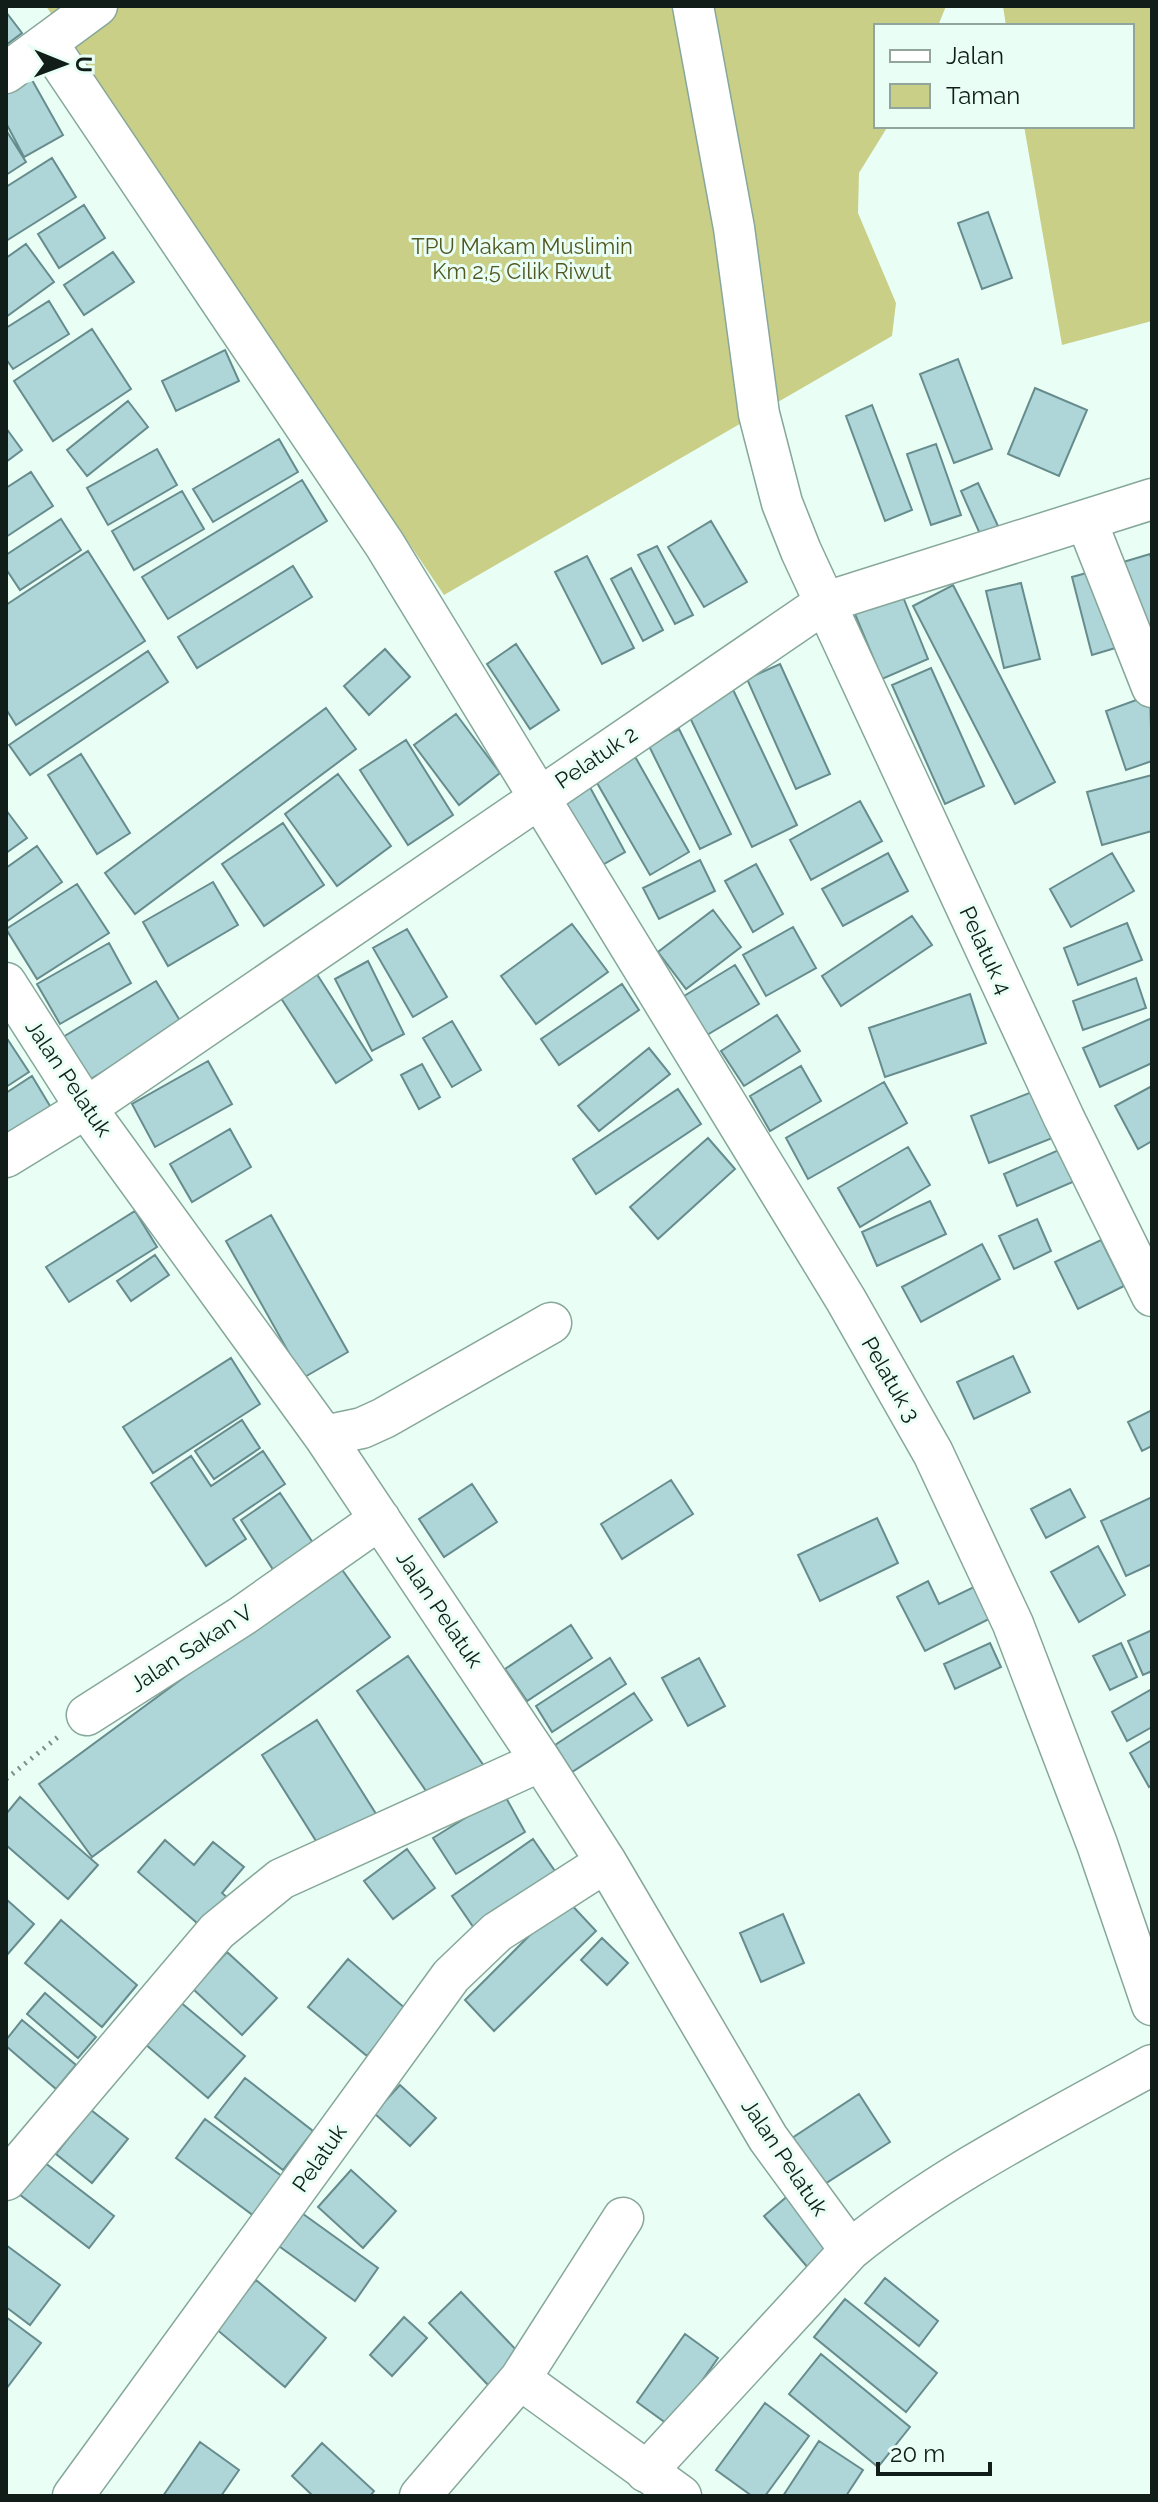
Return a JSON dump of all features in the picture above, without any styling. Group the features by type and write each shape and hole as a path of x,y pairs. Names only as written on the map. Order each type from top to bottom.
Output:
{"street":[{"path":"6,73 97,6"},
{"name":"Pelatuk 4","path":"693,6 734,228 759,414 782,503 1064,1118 1152,1296"},
{"name":"Pelatuk 3","path":"48,44 385,545 846,1300 933,1453 1013,1624 1097,1844 1152,2005"},
{"name":"Pelatuk 2","path":"6,1157 86,1108 826,602 1152,499"},
{"path":"1086,520 1152,687"},
{"name":"Jalan Pelatuk","path":"6,983 86,1108 324,1436 380,1519 606,1862 768,2138 850,2250"},
{"path":"324,1436 362,1428 384,1418 551,1323"},
{"name":"Jalan Sakan V","path":"87,1715 242,1616 380,1519"},
{"path":"6,2180 217,1931 281,1879 541,1761"},
{"name":"Pelatuk","path":"73,2496 451,1976 497,1932 606,1862"},
{"path":"646,2472 850,2250 884,2222 1006,2146 1152,2065"},
{"path":"420,2496 520,2379 623,2218"},
{"path":"520,2379 681,2496"}],"path":[{"path":"6,1779 87,1715"}],"green space":[{"name":"TPU Makam Muslimin Km 2,5 Cilik Riwut","path":"46,6 946,6 939,24 874,24 874,128 887,128 859,173 858,213 896,303 892,336 444,595"},
{"path":"1003,6 1152,6 1152,321 1062,345 1024,128 1134,128 1134,24 1006,24"}],"building":[{"path":"6,12 22,33 6,45"},
{"path":"27,71 63,135 24,157 6,123 6,83"},
{"path":"6,130 26,162 6,175"},
{"path":"52,158 76,197 6,241 6,187"},
{"path":"84,205 105,238 59,268 38,234"},
{"path":"988,212 1012,278 982,289 958,223"},
{"path":"26,244 54,282 6,317 6,258"},
{"path":"113,252 134,282 84,315 64,285"},
{"path":"49,301 69,334 13,369 6,359 6,328"},
{"path":"92,329 131,389 53,441 14,381"},
{"path":"225,350 239,381 176,411 162,381"},
{"path":"958,359 992,449 954,463 920,374"},
{"path":"1035,388 1087,410 1059,476 1008,454"},
{"path":"128,401 148,427 87,476 67,450"},
{"path":"872,405 912,510 885,521 846,416"},
{"path":"6,428 22,450 6,462"},
{"path":"279,439 298,472 213,522 193,489"},
{"path":"936,444 961,515 931,525 907,454"},
{"path":"157,449 177,485 108,525 87,488"},
{"path":"31,472 53,506 6,537 6,488"},
{"path":"302,480 327,521 168,619 142,577"},
{"path":"978,483 998,526 980,534 961,491"},
{"path":"182,491 204,529 134,570 112,531"},
{"path":"61,519 81,550 20,590 6,569 6,555"},
{"path":"711,521 747,582 704,607 668,547"},
{"path":"657,546 693,615 675,624 638,555"},
{"path":"88,551 145,641 16,725 6,709 6,605"},
{"path":"1150,554 1152,561 1152,658 1120,563"},
{"path":"587,556 634,648 602,664 555,572"},
{"path":"293,566 312,597 197,668 178,637"},
{"path":"631,568 663,630 643,641 611,579"},
{"path":"1101,569 1122,646 1092,655 1072,577"},
{"path":"1021,583 1040,659 1004,668 986,591"},
{"path":"953,585 1055,782 1015,804 913,606"},
{"path":"899,587 928,659 882,679 852,607"},
{"path":"516,644 559,710 530,729 487,664"},
{"path":"385,649 410,677 369,715 344,686"},
{"path":"148,651 168,682 30,775 9,745"},
{"path":"780,664 830,774 796,789 747,679"},
{"path":"931,668 984,786 945,804 892,685"},
{"path":"728,679 797,825 752,847 682,701"},
{"path":"1150,695 1152,761 1126,770 1106,711"},
{"path":"326,708 356,749 135,914 105,873"},
{"path":"456,714 500,773 459,805 414,745"},
{"path":"679,729 731,834 700,849 648,744"},
{"path":"406,740 453,815 408,845 360,770"},
{"path":"629,746 689,852 650,875 589,769"},
{"path":"81,754 130,833 97,854 48,775"},
{"path":"338,774 391,846 337,886 285,814"},
{"path":"1152,775 1152,831 1102,845 1087,792"},
{"path":"585,778 625,852 592,871 551,797"},
{"path":"860,801 882,841 811,880 790,840"},
{"path":"6,810 27,838 6,853"},
{"path":"283,823 324,885 264,926 222,864"},
{"path":"37,846 62,882 6,922 6,868"},
{"path":"888,853 908,891 843,926 822,889"},
{"path":"1112,853 1134,891 1071,927 1050,889"},
{"path":"700,860 715,891 659,919 643,888"},
{"path":"756,864 783,914 753,932 725,881"},
{"path":"213,882 238,925 168,966 143,922"},
{"path":"77,884 109,933 37,979 6,929"},
{"path":"713,910 741,947 686,989 658,952"},
{"path":"912,916 932,945 841,1006 822,976"},
{"path":"1127,923 1142,960 1078,985 1064,948"},
{"path":"572,924 608,972 536,1024 501,976"},
{"path":"793,927 816,968 766,996 743,955"},
{"path":"407,929 447,997 413,1017 373,948"},
{"path":"109,943 131,983 60,1024 37,984"},
{"path":"368,961 404,1034 372,1051 335,979"},
{"path":"311,965 372,1060 336,1083 275,989"},
{"path":"735,965 759,1004 707,1035 684,996"},
{"path":"1136,978 1146,1008 1083,1030 1073,1001"},
{"path":"156,981 182,1024 89,1080 63,1037"},
{"path":"622,984 639,1010 559,1065 541,1039"},
{"path":"970,994 986,1043 885,1077 869,1028"},
{"path":"777,1015 800,1051 744,1086 721,1051"},
{"path":"1152,1018 1152,1063 1100,1087 1083,1048"},
{"path":"452,1021 481,1070 452,1087 423,1038"},
{"path":"6,1037 29,1072 6,1087"},
{"path":"649,1048 670,1074 599,1131 578,1106"},
{"path":"208,1061 232,1104 155,1147 132,1104"},
{"path":"422,1064 440,1097 419,1109 401,1075"},
{"path":"801,1066 821,1101 770,1131 750,1096"},
{"path":"32,1076 59,1121 6,1154 6,1093"},
{"path":"884,1082 907,1123 808,1179 786,1138"},
{"path":"1152,1086 1152,1141 1138,1149 1115,1106"},
{"path":"678,1089 701,1124 596,1194 573,1159"},
{"path":"1037,1090 1055,1137 989,1163 971,1116"},
{"path":"230,1129 251,1167 192,1202 170,1164"},
{"path":"708,1138 735,1169 658,1239 630,1207"},
{"path":"908,1147 930,1185 860,1227 838,1188"},
{"path":"1061,1149 1075,1181 1017,1206 1004,1174"},
{"path":"930,1201 946,1234 877,1266 862,1232"},
{"path":"135,1211 157,1247 69,1302 46,1267"},
{"path":"271,1215 348,1352 303,1378 226,1241"},
{"path":"1037,1219 1051,1251 1014,1269 999,1236"},
{"path":"1101,1240 1124,1286 1078,1309 1055,1262"},
{"path":"982,1244 1000,1279 921,1322 902,1287"},
{"path":"155,1255 169,1275 131,1301 117,1281"},
{"path":"1013,1356 1030,1392 974,1419 957,1382"},
{"path":"231,1358 260,1404 153,1473 123,1427"},
{"path":"1152,1410 1152,1446 1142,1451 1128,1422"},
{"path":"242,1420 260,1448 214,1479 195,1451"},
{"path":"263,1451 285,1484 233,1519 246,1539 206,1566 151,1483 191,1456 211,1486"},
{"path":"671,1480 693,1514 622,1559 601,1524"},
{"path":"472,1484 497,1522 444,1557 419,1519"},
{"path":"1070,1489 1085,1517 1046,1538 1031,1509"},
{"path":"280,1493 321,1555 281,1582 241,1520"},
{"path":"1152,1497 1152,1564 1126,1576 1101,1521"},
{"path":"877,1518 898,1563 820,1601 798,1555"},
{"path":"1098,1546 1125,1595 1079,1622 1051,1572"},
{"path":"338,1564 390,1637 92,1857 39,1784"},
{"path":"928,1581 939,1604 978,1585 993,1617 925,1651 897,1597"},
{"path":"571,1625 592,1658 527,1701 505,1669"},
{"path":"1152,1630 1152,1671 1143,1675 1128,1641"},
{"path":"990,1643 1001,1667 955,1689 944,1664"},
{"path":"1121,1643 1137,1677 1110,1690 1093,1656"},
{"path":"408,1656 484,1766 433,1801 357,1691"},
{"path":"610,1658 626,1684 552,1732 536,1706"},
{"path":"699,1658 725,1706 688,1726 662,1678"},
{"path":"1152,1689 1152,1727 1127,1741 1112,1712"},
{"path":"634,1693 652,1720 572,1772 555,1745"},
{"path":"317,1720 378,1817 323,1852 262,1755"},
{"path":"1152,1740 1152,1785 1149,1787 1130,1753"},
{"path":"504,1794 525,1832 456,1874 433,1838"},
{"path":"20,1797 98,1865 68,1899 6,1845 6,1814"},
{"path":"533,1839 557,1874 476,1931 452,1896"},
{"path":"165,1840 194,1865 213,1842 244,1867 222,1893 229,1899 204,1929 138,1872"},
{"path":"407,1849 435,1888 393,1919 364,1881"},
{"path":"6,1899 34,1924 6,1956"},
{"path":"566,1899 596,1931 494,2031 465,2000"},
{"path":"783,1914 804,1963 761,1982 740,1933"},
{"path":"61,1920 137,1985 102,2027 25,1963"},
{"path":"602,1938 628,1963 607,1985 581,1960"},
{"path":"227,1952 277,1998 242,2035 193,1989"},
{"path":"348,1959 406,2009 367,2056 308,2007"},
{"path":"45,1993 96,2037 78,2058 27,2014"},
{"path":"173,1996 245,2056 208,2098 138,2038"},
{"path":"22,2020 76,2065 56,2089 6,2046 6,2040"},
{"path":"245,2078 313,2131 283,2170 215,2117"},
{"path":"400,2085 436,2118 410,2146 374,2113"},
{"path":"859,2094 890,2142 820,2187 789,2140"},
{"path":"91,2110 128,2139 92,2183 56,2154"},
{"path":"205,2119 283,2177 254,2216 176,2158"},
{"path":"31,2152 114,2216 89,2248 6,2184"},
{"path":"351,2170 396,2211 363,2248 318,2207"},
{"path":"790,2194 835,2246 809,2269 764,2216"},
{"path":"299,2211 378,2268 355,2301 276,2244"},
{"path":"6,2245 60,2285 30,2325 6,2307"},
{"path":"885,2278 938,2321 919,2346 865,2303"},
{"path":"256,2280 326,2338 285,2387 215,2328"},
{"path":"461,2292 520,2354 488,2385 429,2323"},
{"path":"845,2299 937,2373 906,2412 814,2337"},
{"path":"6,2317 41,2343 6,2389"},
{"path":"404,2317 427,2338 392,2376 370,2355"},
{"path":"685,2334 718,2358 670,2426 637,2402"},
{"path":"821,2354 910,2427 878,2467 789,2394"},
{"path":"765,2403 809,2436 765,2496 752,2496 716,2470"},
{"path":"819,2441 863,2470 846,2496 783,2496"},
{"path":"200,2442 239,2470 221,2496 163,2496"},
{"path":"322,2443 374,2491 370,2496 313,2496 292,2476"}]}
